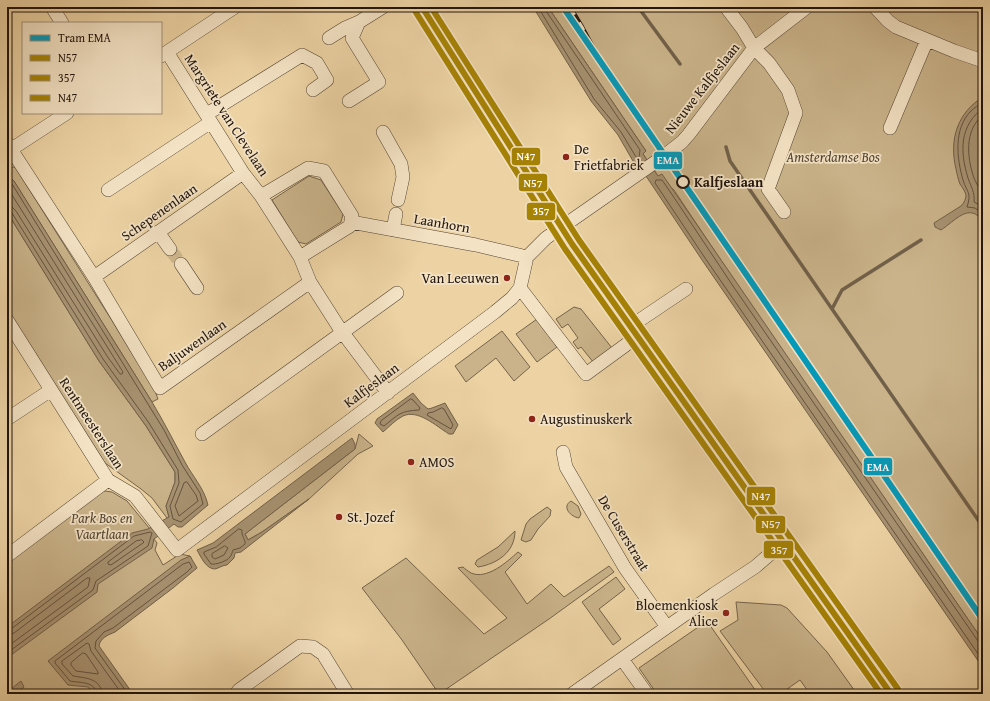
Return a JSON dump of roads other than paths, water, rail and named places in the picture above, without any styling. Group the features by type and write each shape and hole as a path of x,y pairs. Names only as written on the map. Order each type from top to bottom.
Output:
{"main road":[{"path":"422,7 561,227 891,694"}],"street":[{"path":"52,7 61,22"},
{"path":"164,54 235,7"},
{"path":"328,38 359,22 383,7"},
{"path":"726,7 742,28 754,48 769,63 788,90 796,113 768,189 784,212"},
{"name":"Nieuwe Kalfjeslaan","path":"561,227 676,146 689,134 754,48 807,7"},
{"path":"875,7 896,27 983,61"},
{"path":"349,101 379,82 352,38 359,22"},
{"path":"890,128 927,40"},
{"name":"Margriete van Clevelaan","path":"164,54 209,118 243,173 261,196 300,257"},
{"path":"108,190 209,118 302,55 317,63 326,80 313,90"},
{"path":"65,114 8,148 94,277"},
{"path":"383,132 401,164 403,177 398,200"},
{"path":"261,196 308,168 324,171 352,216 350,226 300,257 310,282 342,332 388,393"},
{"name":"Schepenenlaan","path":"94,277 243,173"},
{"path":"393,230 396,214"},
{"name":"Laanhorn","path":"351,222 476,245 527,257"},
{"path":"561,227 546,238 527,257 520,288 586,374 634,331 686,288"},
{"path":"158,232 170,249"},
{"path":"181,264 197,288"},
{"name":"Baljuwenlaan","path":"94,277 160,388 310,282"},
{"name":"Kalfjeslaan","path":"177,550 495,312 512,298 520,288"},
{"path":"202,434 397,293"},
{"name":"Rentmeesterslaan","path":"7,320 108,480 135,496 177,550"},
{"path":"7,419 51,390"},
{"name":"De Cuserstraat","path":"563,452 566,467 626,568 667,627"},
{"path":"7,556 108,480"},
{"path":"572,694 755,567 784,542"},
{"path":"236,694 239,690 300,646 313,647 322,654 347,693"},
{"path":"622,659 647,694"}],"water":[{"path":"533,7 548,7 646,151 643,154 658,176 662,174 983,641 983,668 702,260 644,173 633,161 618,135 591,101"},
{"path":"983,97 983,222 973,213 968,213 957,218 941,230 935,227 934,223 961,206 965,201 966,196 960,184 954,158 957,128 967,111 974,103"},
{"path":"7,176 14,181 152,402 201,488 208,505 182,527 178,527 174,524 154,539 152,548 98,584 97,592 7,658 7,627 132,533 148,529 169,517 166,506 175,482 175,472 146,426 99,361 7,212"},
{"path":"413,393 428,409 445,403 458,425 453,434 449,434 427,419 409,414 397,419 383,432 375,423 377,419"},
{"path":"352,438 355,444 355,449 245,534 248,540 309,499 241,552 235,553 234,558 227,565 215,569 206,565 197,550 213,543"},
{"path":"190,556 197,568 115,632 105,637 100,643 99,646 133,694 94,694 88,687 68,685 48,661 181,560"},
{"path":"21,681 24,687 16,694 7,694 7,692"}],"waterway":[{"path":"638,7 680,64"},
{"path":"726,147 730,161 832,309"},
{"path":"921,240 842,290 832,309 983,527"}],"tunnel":[{"path":"170,249 181,264"}],"railway":[{"path":"570,7 606,71"}],"tram line":[{"name":"EMA","path":"563,7 983,620"}],"place":[{"name":"De Frietfabriek","path":"566,157"},
{"name":"Kalfjeslaan","path":"683,182"},
{"name":"Van Leeuwen","path":"507,278"},
{"name":"Augustinuskerk","path":"532,419"},
{"name":"AMOS","path":"411,462"},
{"name":"St. Jozef","path":"339,517"},
{"name":"Bloemenkiosk Alice","path":"726,613"}],"park label":[{"name":"Amsterdamse Bos","path":"833,157"},
{"name":"Park Bos en Vaartlaan","path":"102,526"}]}
